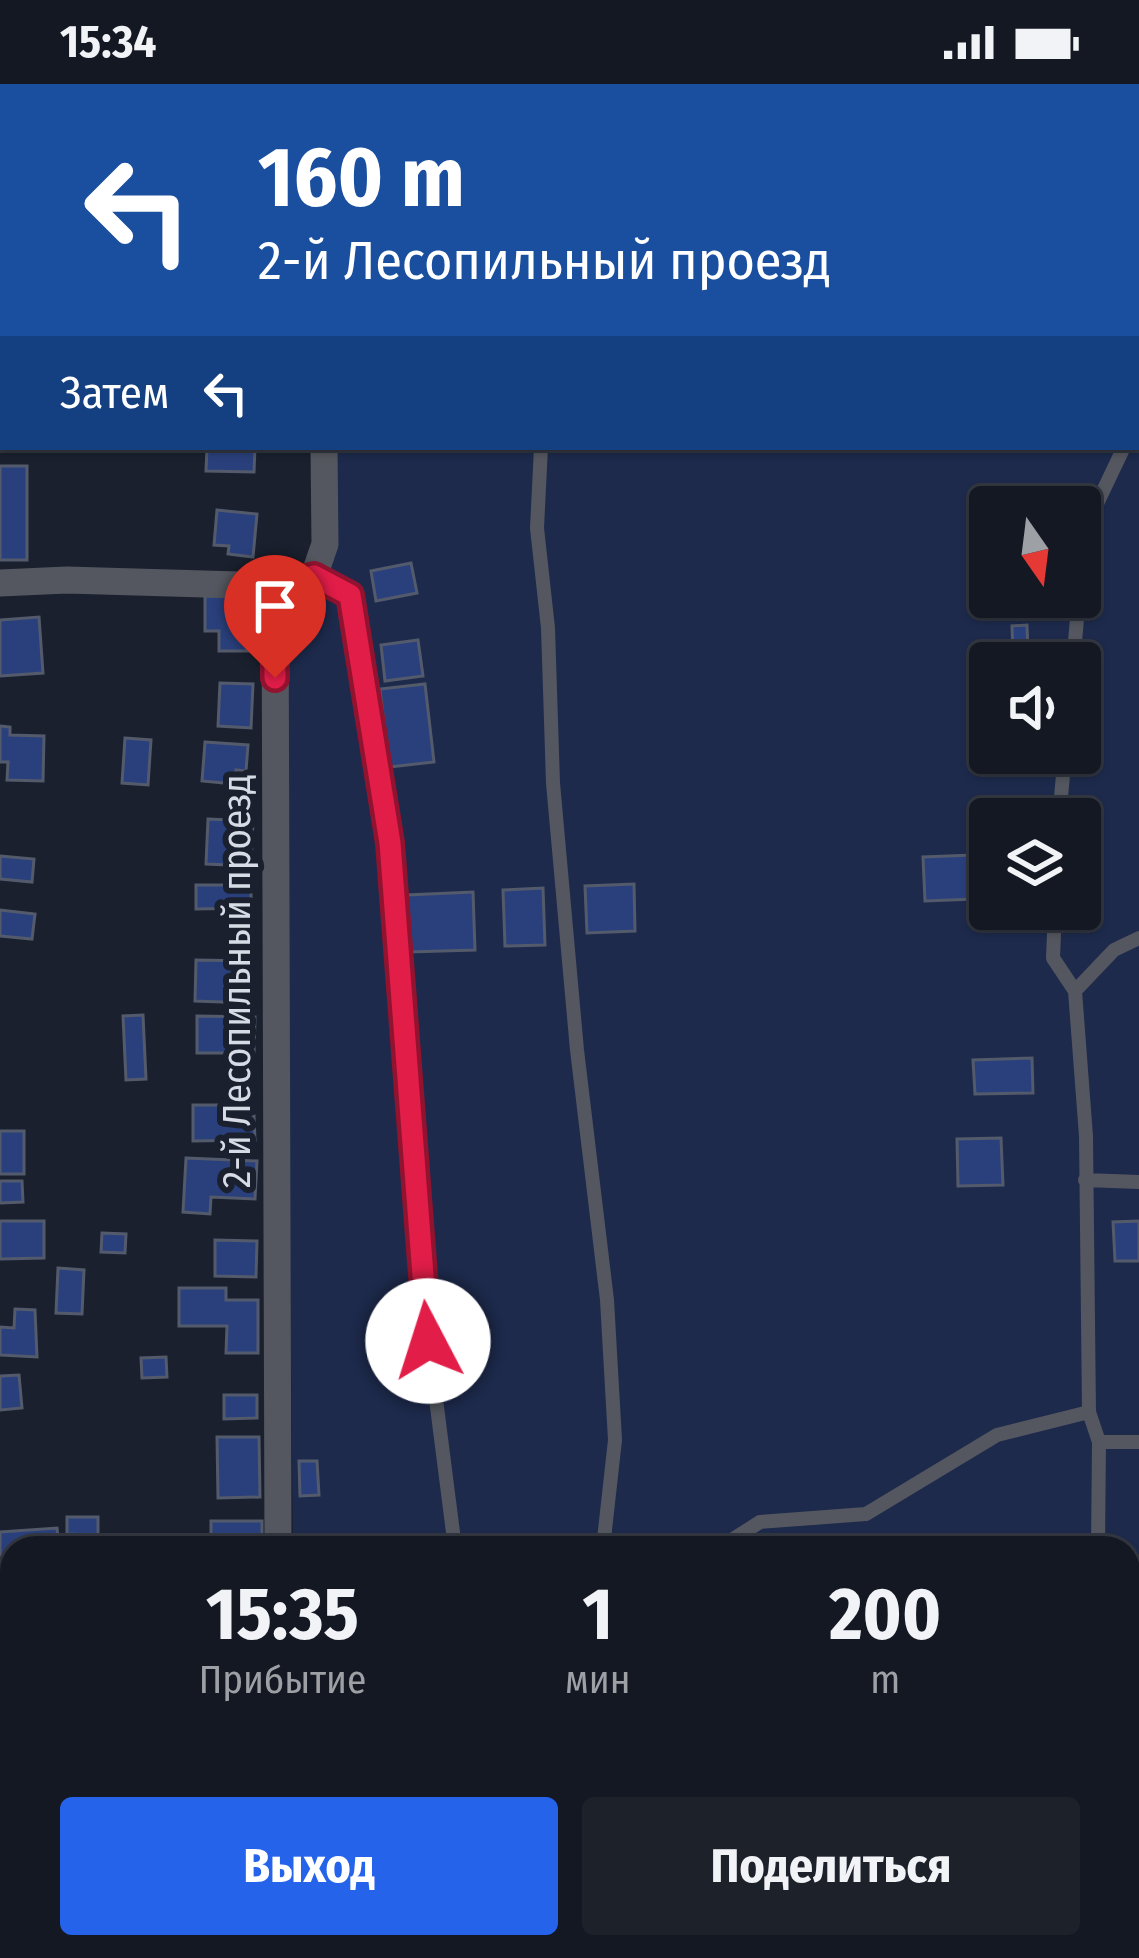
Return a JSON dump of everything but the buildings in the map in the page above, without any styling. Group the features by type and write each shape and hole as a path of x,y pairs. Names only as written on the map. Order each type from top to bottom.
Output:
{"street":[{"path":"0,583 68,580 274,586 314,576 325,544 324,450"},
{"name":"2-й Лесопильный проезд","path":"274,586 278,1536"}],"lane":[{"path":"541,450 537,528 548,628 554,783 577,1050 607,1300 615,1440 604,1536"},
{"path":"1101,495 1123,450"},
{"path":"314,576 350,595 390,843 424,1305 453,1536"},
{"path":"1054,930 1053,958 1075,991 1087,1136 1089,1412 1099,1442 1098,1536"},
{"path":"1075,991 1114,950 1139,938"},
{"path":"1085,1180 1139,1181"},
{"path":"738,1536 760,1522 866,1514 997,1435 1089,1412"},
{"path":"1099,1442 1139,1442"}],"shaded area":[{"path":"332,450 1139,450 1139,1536 293,1536 283,594 318,587"}],"route":[{"path":"275,678 274,586 314,576 350,595 390,843 428,1341"}]}
